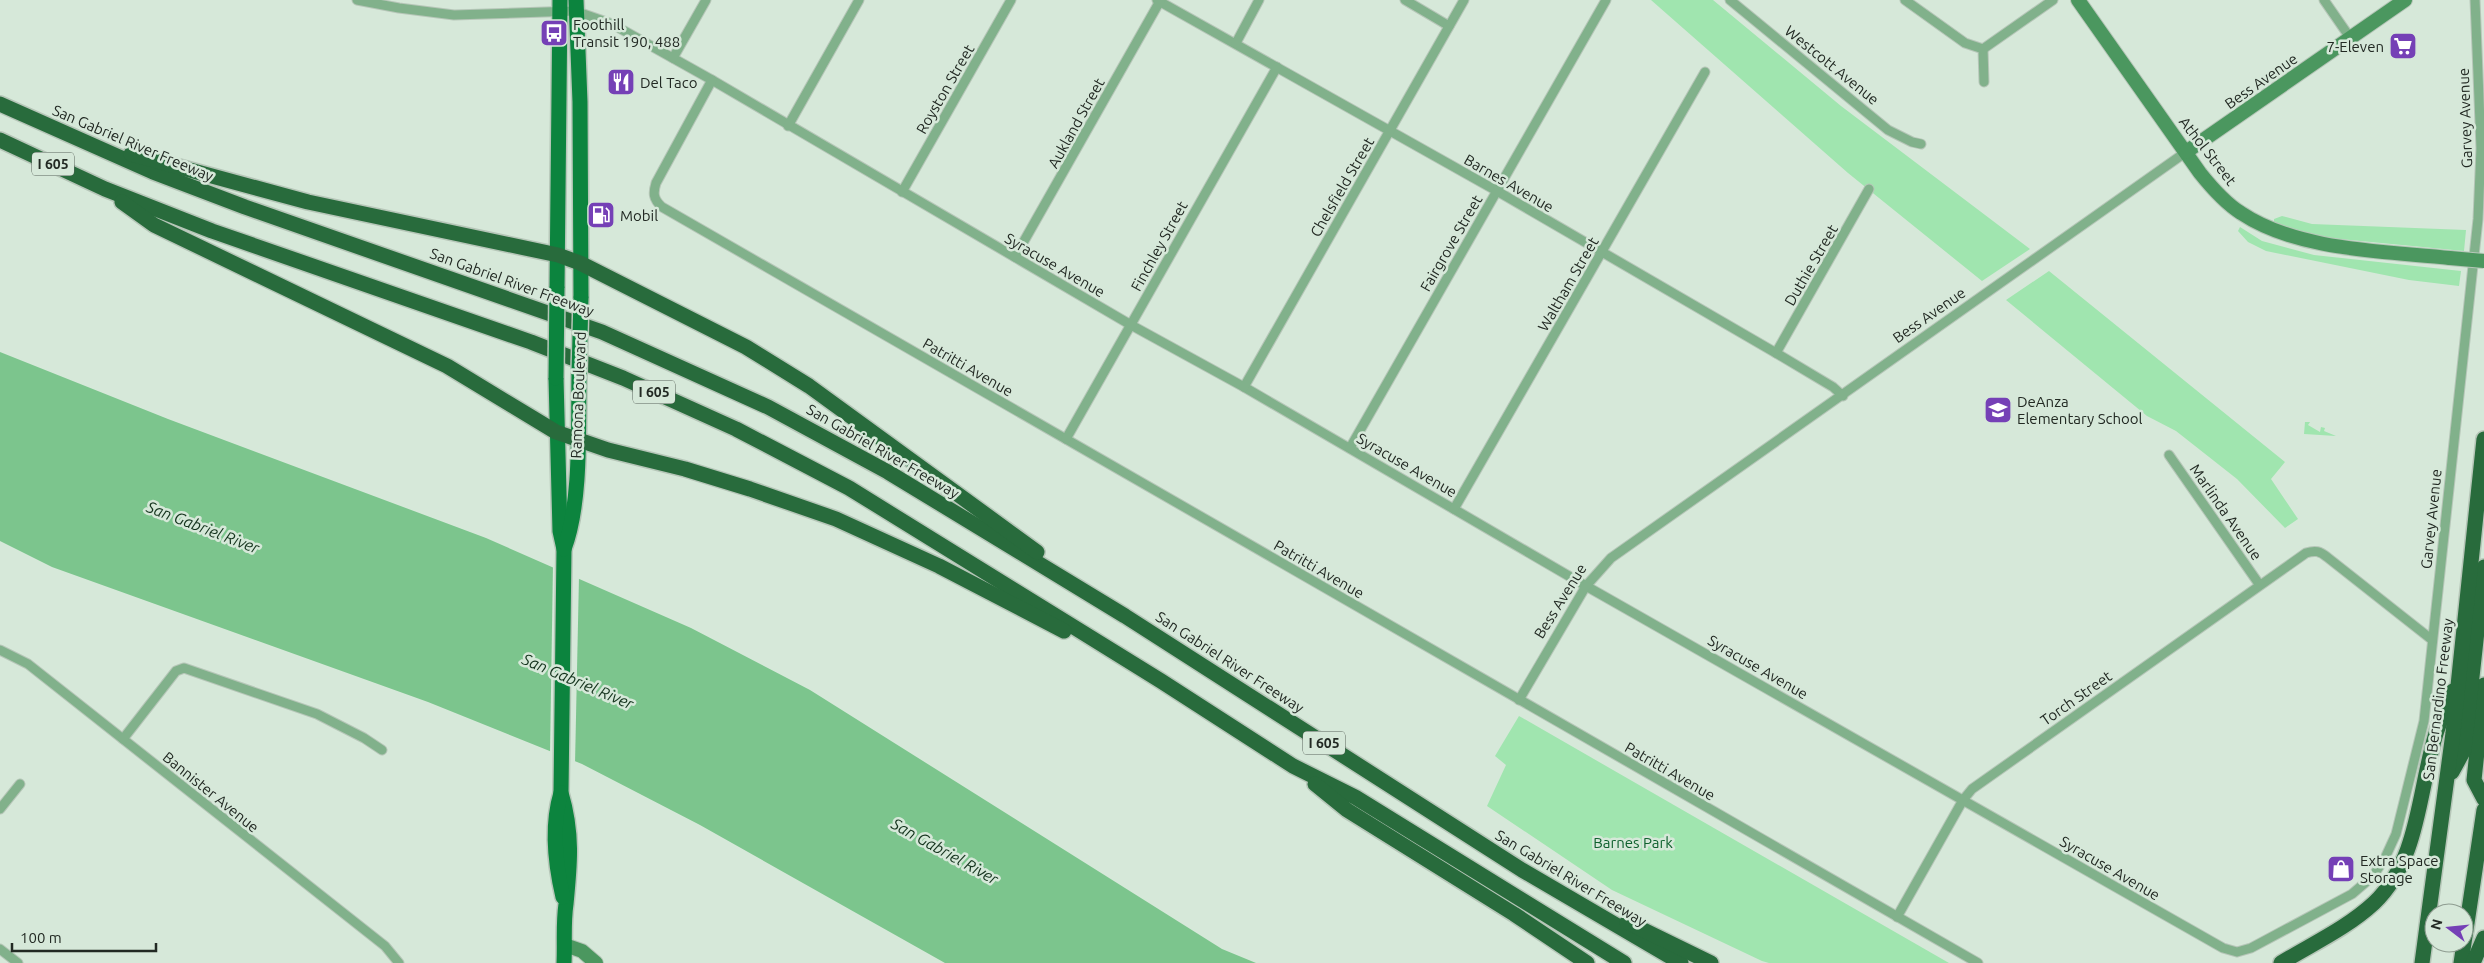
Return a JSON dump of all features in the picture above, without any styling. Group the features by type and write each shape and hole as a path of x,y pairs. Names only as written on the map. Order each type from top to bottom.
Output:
{"highway":[{"name":"San Gabriel River Freeway","path":"0,104 74,138 245,207 602,332 768,407 888,472 1125,616 1522,870 1681,963"},
{"path":"74,138 308,202 558,255 580,263 746,347 809,386 1125,616"},
{"name":"I 605","path":"0,140 105,189 212,231 532,342 623,378 736,429 849,488 1161,681 1293,766 1355,797 1624,963"},
{"path":"105,189 154,225 447,366 556,432 578,441 741,486 836,519 939,566 1161,681"},
{"name":"San Bernardino Freeway","path":"2422,963 2460,674 2484,439"},
{"path":"2446,782 2464,750 2484,567"},
{"path":"2281,963 2363,912 2379,897 2399,871 2412,833 2435,736 2460,674"},
{"path":"2484,685 2474,780 2484,799"},
{"path":"1293,766 1347,810 1514,914 1587,963"},
{"path":"2462,963 2484,810"},
{"path":"1522,870 1711,963"},
{"path":"2473,963 2484,938"}],"main road":[{"name":"Ramona Boulevard","path":"564,963 565,906 557,871 555,812 561,786 564,549 560,531 556,378 558,255 568,6"},
{"name":"Ramona Boulevard","path":"564,549 571,531 578,441 581,298 580,102 568,6"}],"street":[{"path":"357,0 399,8 454,14 568,6"},
{"path":"673,58 706,0"},
{"path":"788,126 859,0"},
{"name":"Royston Street","path":"902,192 1011,0"},
{"path":"1236,43 1259,0"},
{"path":"1405,0 1449,26"},
{"name":"Chelsfield Street","path":"1244,387 1464,0"},
{"name":"Fairgrove Street","path":"1350,448 1606,0"},
{"name":"Westcott Avenue","path":"1730,0 1888,130 1912,142 1921,144"},
{"path":"1905,0 1965,43 1983,49"},
{"path":"1983,49 2053,0"},
{"name":"Athol Street","path":"2078,0 2212,188 2240,213 2272,229 2324,244 2484,262"},
{"path":"2324,0 2351,39"},
{"name":"Bess Avenue","path":"1519,700 1586,586 1611,558 2186,152 2405,0"},
{"name":"Garvey Avenue","path":"2237,952 2251,948 2352,894 2373,876 2386,858 2396,834 2424,721 2478,219 2481,148 2475,0"},
{"name":"Barnes Avenue","path":"1159,1 1236,43 1776,353 1843,396"},
{"name":"Aukland Street","path":"1016,257 1159,1"},
{"name":"Syracuse Avenue","path":"568,6 612,24 712,80 1131,325 1244,387 1586,586 2223,948 2237,952"},
{"path":"1983,49 1984,82"},
{"name":"Finchley Street","path":"1066,439 1276,67"},
{"name":"Waltham Street","path":"1454,509 1706,72"},
{"name":"Patritti Avenue","path":"712,80 662,169 653,192 656,202 662,207 1978,963"},
{"name":"Duthie Street","path":"1776,353 1869,189"},
{"name":"Marlinda Avenue","path":"2169,455 2259,584"},
{"name":"Torch Street","path":"1897,917 1963,800 1972,789 2259,584 2306,553 2320,552 2432,639"},
{"name":"Bannister Avenue","path":"0,650 28,664 385,946 399,963"},
{"path":"123,739 176,671 184,668 317,714 364,738 382,750"},
{"path":"0,809 20,784"},
{"path":"565,945 582,952 596,963"},
{"path":"0,948 18,963"}],"green space":[{"path":"1651,0 1713,0 1841,106 2030,249 1982,281 1848,173"},
{"path":"2282,216 2312,224 2466,230 2464,251 2309,236 2274,224 2274,219"},
{"path":"2240,227 2262,241 2314,255 2461,271 2459,286 2409,280 2266,251 2248,242 2238,231"},
{"path":"2049,271 2285,462 2271,479 2298,519 2285,528 2237,479 2176,431 2147,416 2006,300"},
{"path":"2305,422 2310,422 2308,425 2320,432 2321,427 2325,428 2324,431 2336,436 2304,434"},
{"name":"Barnes Park","path":"1519,716 1949,963 1769,963 1612,890 1487,806 1506,765 1495,756"}],"water":[{"name":"San Gabriel River","path":"0,352 168,419 486,538 691,628 810,690 1222,949 1256,963 945,963 700,825 582,764 428,702 52,567 0,541"}],"pier":[{"path":"553,564 579,576 575,764 550,753"}],"place":[{"name":"Foothill Transit 190, 488","path":"554,33"},
{"name":"7-Eleven","path":"2403,46"},
{"name":"Del Taco","path":"621,82"},
{"name":"Mobil","path":"601,215"},
{"name":"DeAnza Elementary School","path":"1998,410"},
{"name":"Extra Space Storage","path":"2341,869"}]}
